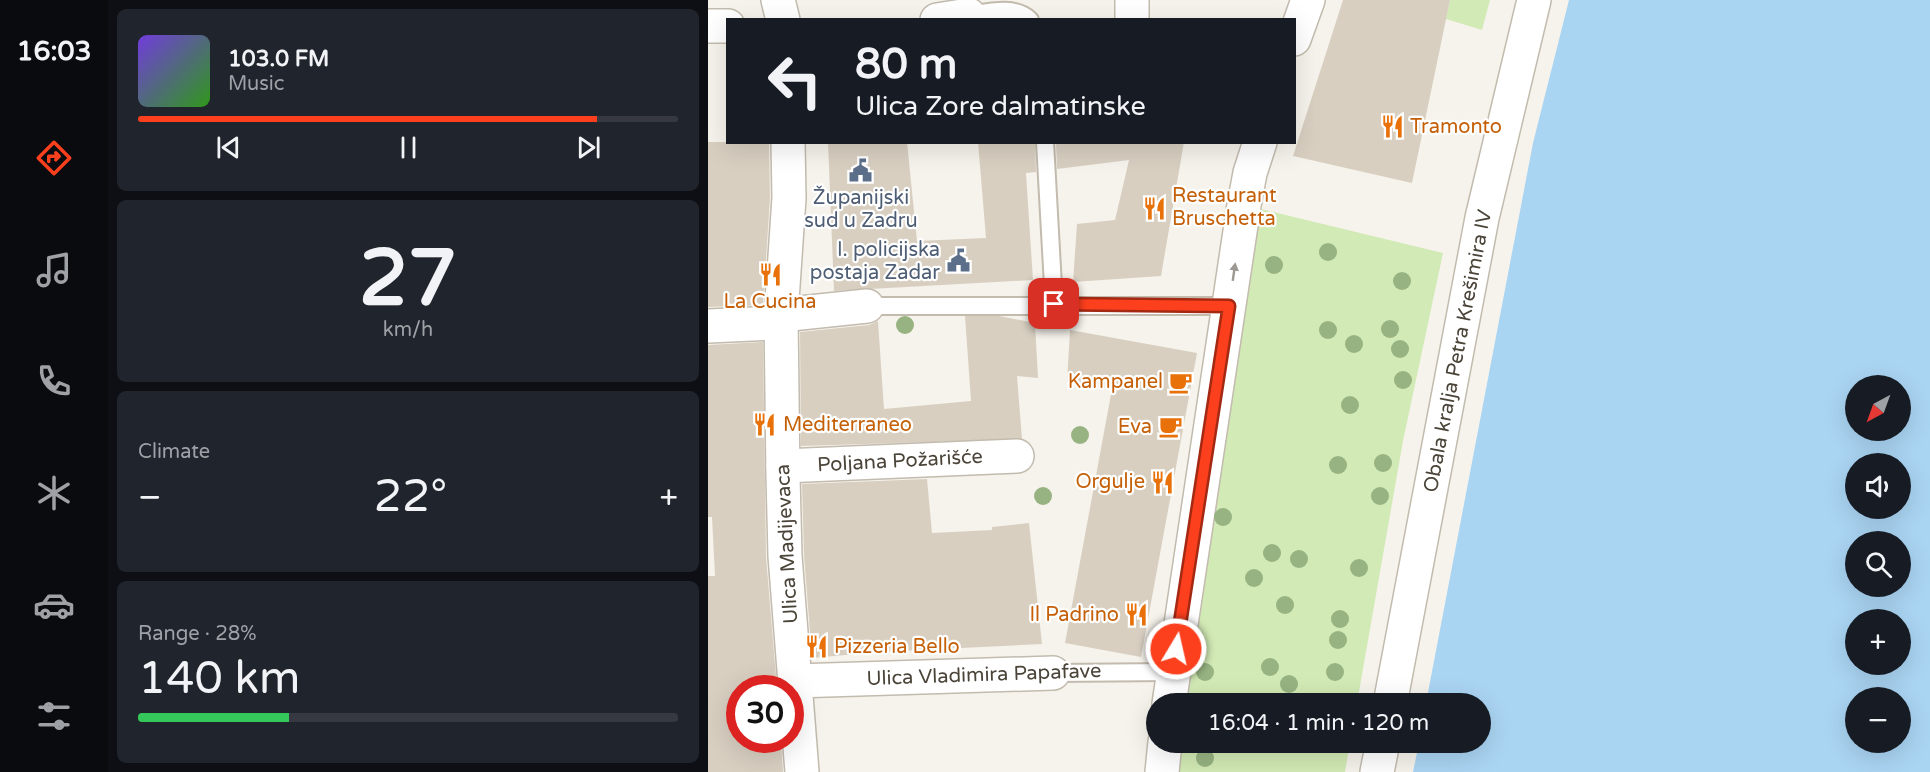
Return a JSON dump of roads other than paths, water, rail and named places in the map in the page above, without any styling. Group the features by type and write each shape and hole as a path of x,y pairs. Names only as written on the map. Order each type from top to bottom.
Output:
{"street":[{"path":"778,0 782,18"},
{"path":"1132,0 1132,18"},
{"path":"1296,33 1308,0"},
{"name":"Obala kralja Petra Krešimira IV","path":"1392,693 1482,218 1534,0"},
{"path":"950,18 969,15"},
{"path":"708,26 726,26"},
{"name":"Ulica Madijevaca","path":"788,144 789,198 781,315 785,556 795,675"},
{"path":"1170,693 1246,194 1259,144"},
{"path":"708,326 773,323 781,315 867,306"},
{"name":"Poljana Požarišće","path":"783,466 1017,456"},
{"name":"Ulica Vladimira Papafave","path":"804,681 1053,674"},
{"name":"Ulica Madijevaca","path":"801,753 802,772"},
{"path":"1162,772 1164,753"},
{"path":"1377,772 1381,753"}],"lane":[{"path":"969,15 1006,10 1023,13 1028,18"},
{"path":"1045,144 1054,304"},
{"path":"867,306 1054,304 1229,306"},
{"name":"Ulica Vladimira Papafave","path":"1053,674 1172,672"}],"water":[{"path":"1569,0 1930,0 1930,772 1413,772 1417,753 1491,753 1491,693 1428,693 1533,143"}],"place":[{"name":"Tramonto","path":"1392,127"},
{"name":"Županijski sud u Zadru","path":"861,170"},
{"name":"Restaurant Bruschetta","path":"1154,208"},
{"name":"I. policijska postaja Zadar","path":"958,261"},
{"name":"La Cucina","path":"770,275"},
{"name":"Kampanel","path":"1181,382"},
{"name":"Mediterraneo","path":"765,425"},
{"name":"Eva","path":"1170,427"},
{"name":"Orgulje","path":"1163,482"},
{"name":"Il Padrino","path":"1137,615"},
{"name":"Pizzeria Bello","path":"816,647"}]}
